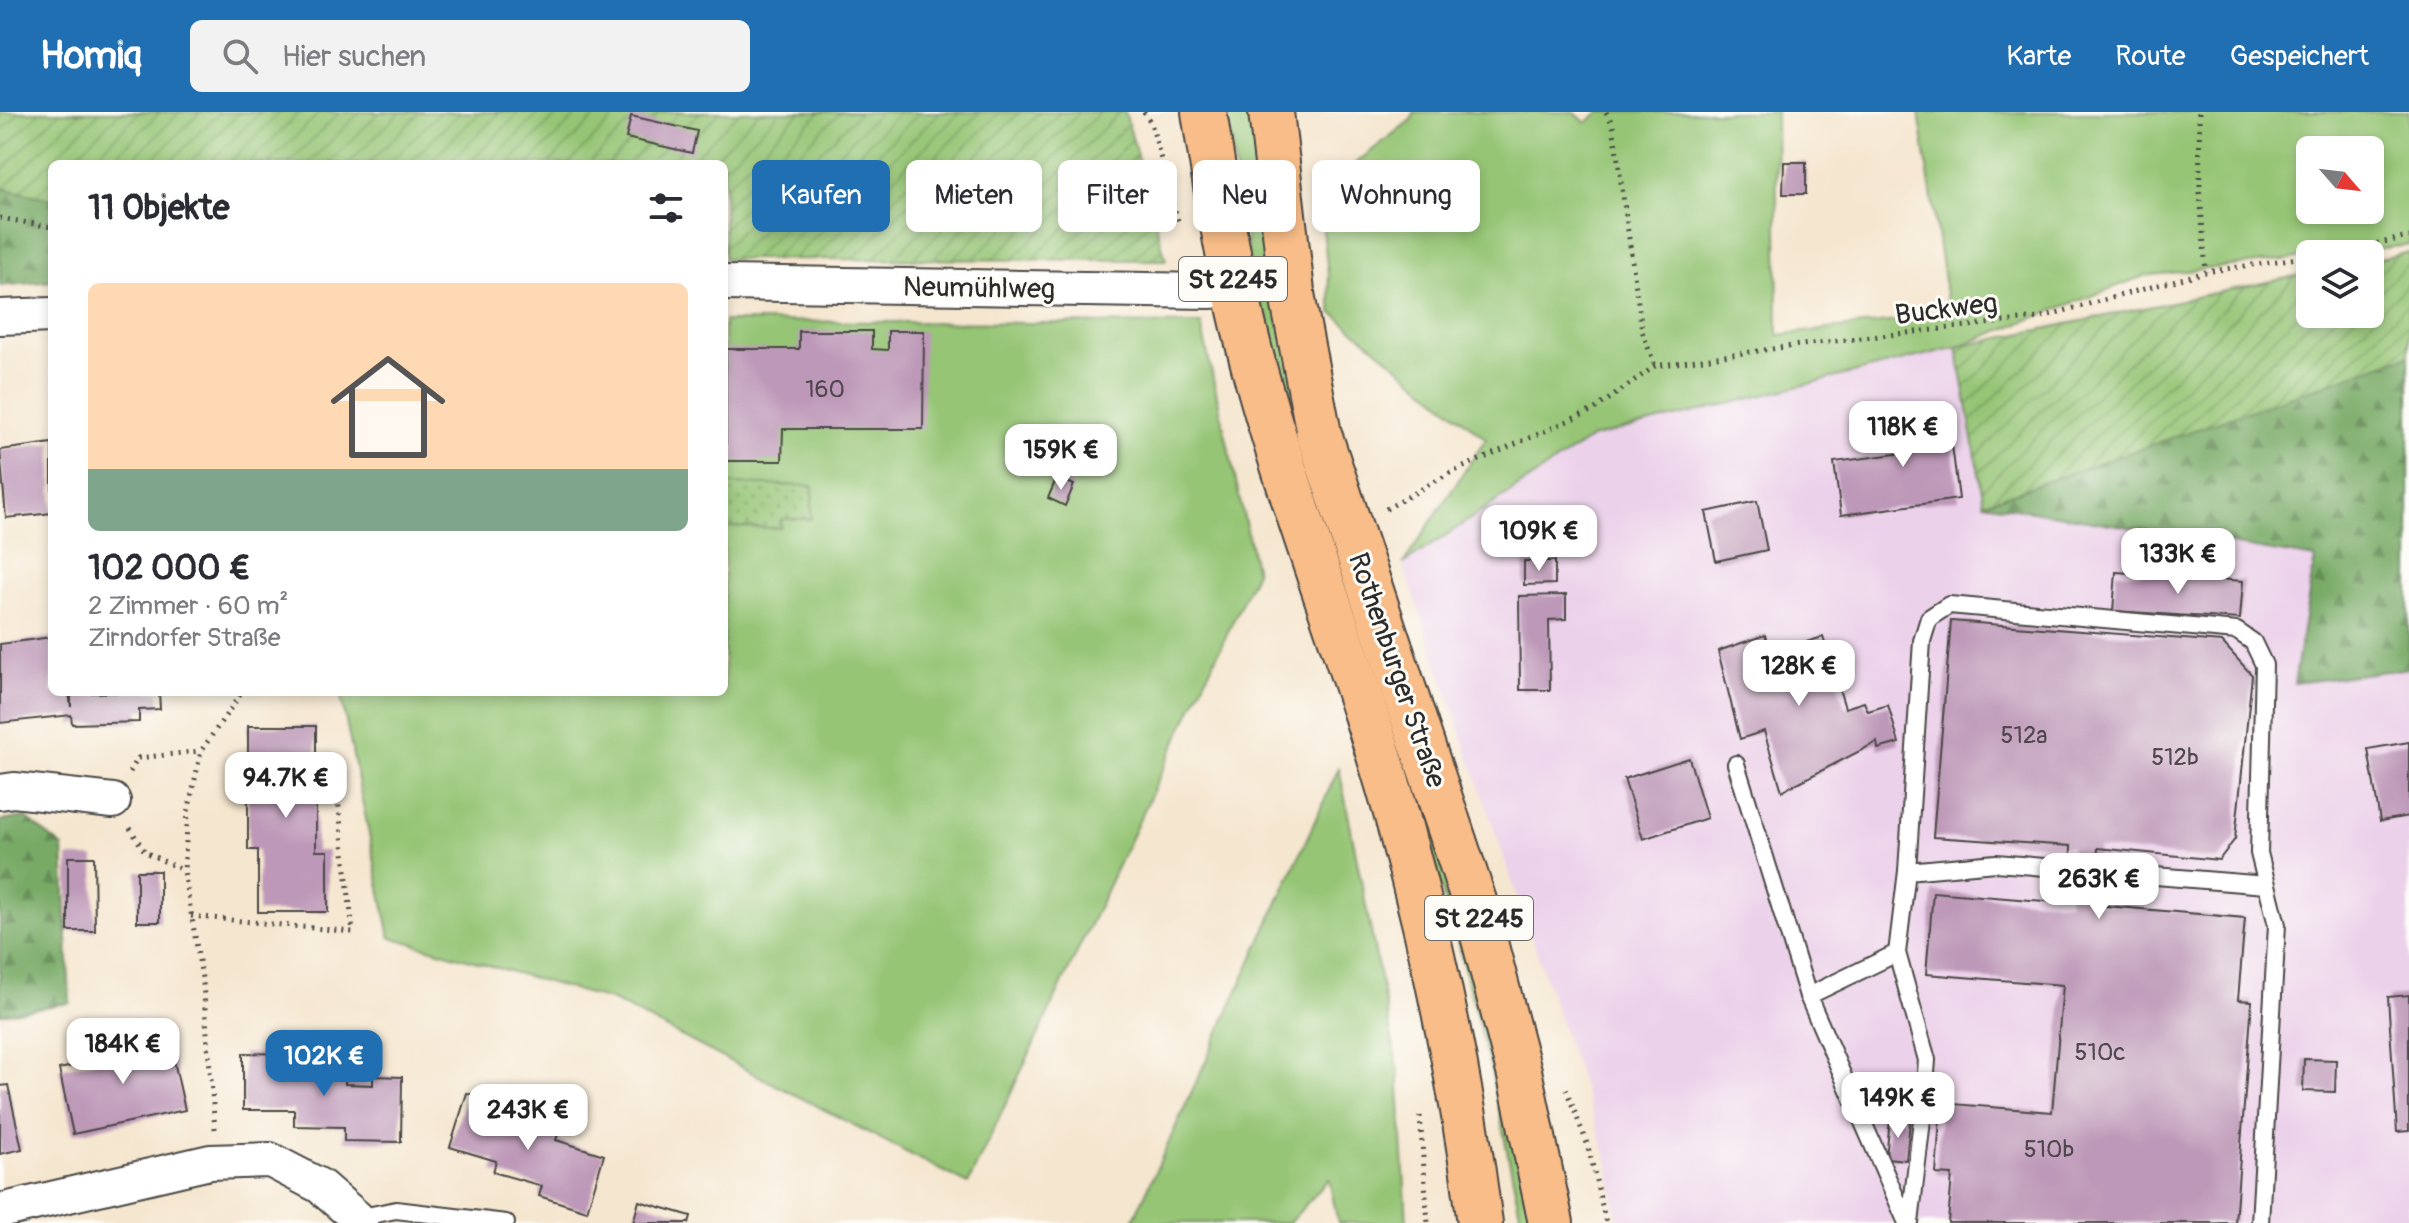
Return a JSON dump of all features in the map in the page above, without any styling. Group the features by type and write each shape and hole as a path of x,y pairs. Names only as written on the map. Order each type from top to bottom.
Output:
{"main road":[{"name":"Rothenburger Straße","path":"1204,112 1248,347 1272,432 1399,825 1451,1048 1480,1223"},
{"name":"Rothenburger Straße","path":"1271,112 1293,300 1319,434 1474,901 1517,1059 1551,1223"}],"street":[{"name":"Neumühlweg","path":"728,283 1235,289"},
{"path":"0,317 48,315"},
{"path":"0,792 14,790 113,801"},
{"path":"0,1211 210,1162 270,1160 320,1186 358,1220"}],"lane":[{"path":"1909,1223 1927,1060 1897,953 1907,871 1922,641 1929,618 1949,605 2237,631 2253,642 2264,665 2259,853 2277,925 2260,1223"},
{"path":"1736,764 1808,996 1909,1223"},
{"path":"1907,871 1996,863 2266,885"},
{"path":"1808,996 1897,953"},
{"path":"358,1220 396,1210 506,1223"}],"path":[{"path":"1144,112 1151,123 1182,233"},
{"path":"1606,112 1613,125 1642,331 1655,366"},
{"path":"2199,112 2200,192 2206,272"},
{"path":"0,218 48,226"},
{"path":"2384,242 2409,237"},
{"name":"Buckweg","path":"1374,516 1450,473 1595,409 1655,366 1792,346 2038,318 2206,272 2296,258"},
{"path":"210,1162 216,1126 203,984 184,871 188,812 201,751 239,696"},
{"path":"184,871 145,852 113,801 138,758 201,751"},
{"path":"191,916 353,932 335,773"}],"shaded area":[{"path":"1957,347 1984,503 2315,558 2294,683 2409,668 2409,1223 1618,1223 1608,1160 1403,564 1591,438"}],"green space":[{"path":"0,112 1125,112 1138,160 1058,160 1058,232 1158,232 1166,260 728,259 728,160 48,160 48,198 0,188"},
{"path":"1226,112 1252,112 1265,160 1234,160"},
{"path":"1413,112 1574,112 1586,123 1599,112 1776,112 1778,335 1949,315 1919,112 2409,112 2409,245 2384,248 2384,240 2296,240 2296,259 2144,276 1957,347 1591,438 1403,564 1486,439 1332,312 1323,232 1480,232 1480,160 1360,160 1412,119"},
{"path":"0,188 48,198 48,281 0,286"},
{"path":"1245,232 1283,232 1465,926 1534,1223 1522,1223 1491,1072 1454,929 1295,452 1258,314"},
{"path":"2409,252 2409,355 1984,503 1957,347 2296,276 2296,328 2384,328 2384,258"},
{"path":"728,321 1201,324 1256,572 968,1184 613,1001 390,937 341,696 728,696"},
{"path":"2409,355 2409,668 2294,683 2315,558 1984,503"},
{"path":"728,484 813,486 811,519 781,519 781,528 728,527"},
{"path":"1339,768 1398,1069 1407,1223 1338,1223 1329,1179 1289,1223 1132,1223"},
{"path":"25,817 63,847 70,1003 0,1014 0,821"}],"building":[{"path":"631,116 697,131 692,153 626,138"},
{"path":"1784,162 1806,162 1806,194 1783,194"},
{"path":"799,331 872,331 872,349 888,350 888,331 924,331 923,429 783,429 782,461 728,461 728,349 799,349"},
{"path":"1947,407 1959,499 1841,515 1834,462 1904,453 1898,414"},
{"path":"48,444 48,513 6,518 0,450"},
{"path":"1057,477 1074,485 1065,506 1048,498"},
{"path":"1757,501 1767,550 1716,561 1706,512"},
{"path":"1524,561 1555,561 1555,584 1524,585"},
{"path":"2116,572 2243,581 2240,619 2113,611"},
{"path":"1566,595 1566,619 1549,620 1550,690 1520,690 1519,596"},
{"path":"1951,621 2222,642 2252,675 2235,839 2219,860 2098,848 2095,905 2245,918 2238,1000 2252,1001 2235,1223 1948,1223 1952,1175 1936,1174 1941,1103 2052,1112 2063,985 1926,974 1933,892 2069,903 2071,846 1933,837"},
{"path":"1765,635 1773,663 1789,659 1786,648 1823,637 1845,708 1864,702 1868,711 1888,705 1899,743 1878,749 1877,742 1782,791 1764,731 1740,739 1718,651"},
{"path":"48,638 48,696 70,696 71,707 71,696 159,696 160,709 139,710 139,722 72,724 71,715 0,723 0,644"},
{"path":"248,726 316,726 316,851 328,851 328,912 258,912 258,850 248,850"},
{"path":"2409,742 2409,816 2380,821 2368,749"},
{"path":"1689,758 1707,818 1643,839 1624,779"},
{"path":"68,857 94,857 95,931 68,931"},
{"path":"137,871 160,871 160,922 137,922"},
{"path":"2409,995 2409,1131 2397,1132 2388,997"},
{"path":"168,1034 185,1110 73,1134 59,1069 114,1057 112,1047"},
{"path":"243,1053 295,1054 295,1068 346,1069 345,1084 373,1085 373,1076 402,1077 401,1142 344,1141 344,1127 294,1126 294,1110 243,1110"},
{"path":"2304,1059 2336,1060 2335,1092 2303,1091"},
{"path":"8,1085 22,1149 0,1154 0,1086"},
{"path":"467,1093 513,1108 510,1116 559,1131 556,1140 604,1155 587,1211 539,1196 542,1186 493,1172 496,1161 450,1147"},
{"path":"1890,1119 1910,1121 1906,1160 1886,1158"},
{"path":"639,1201 691,1216 689,1223 633,1223"}]}
